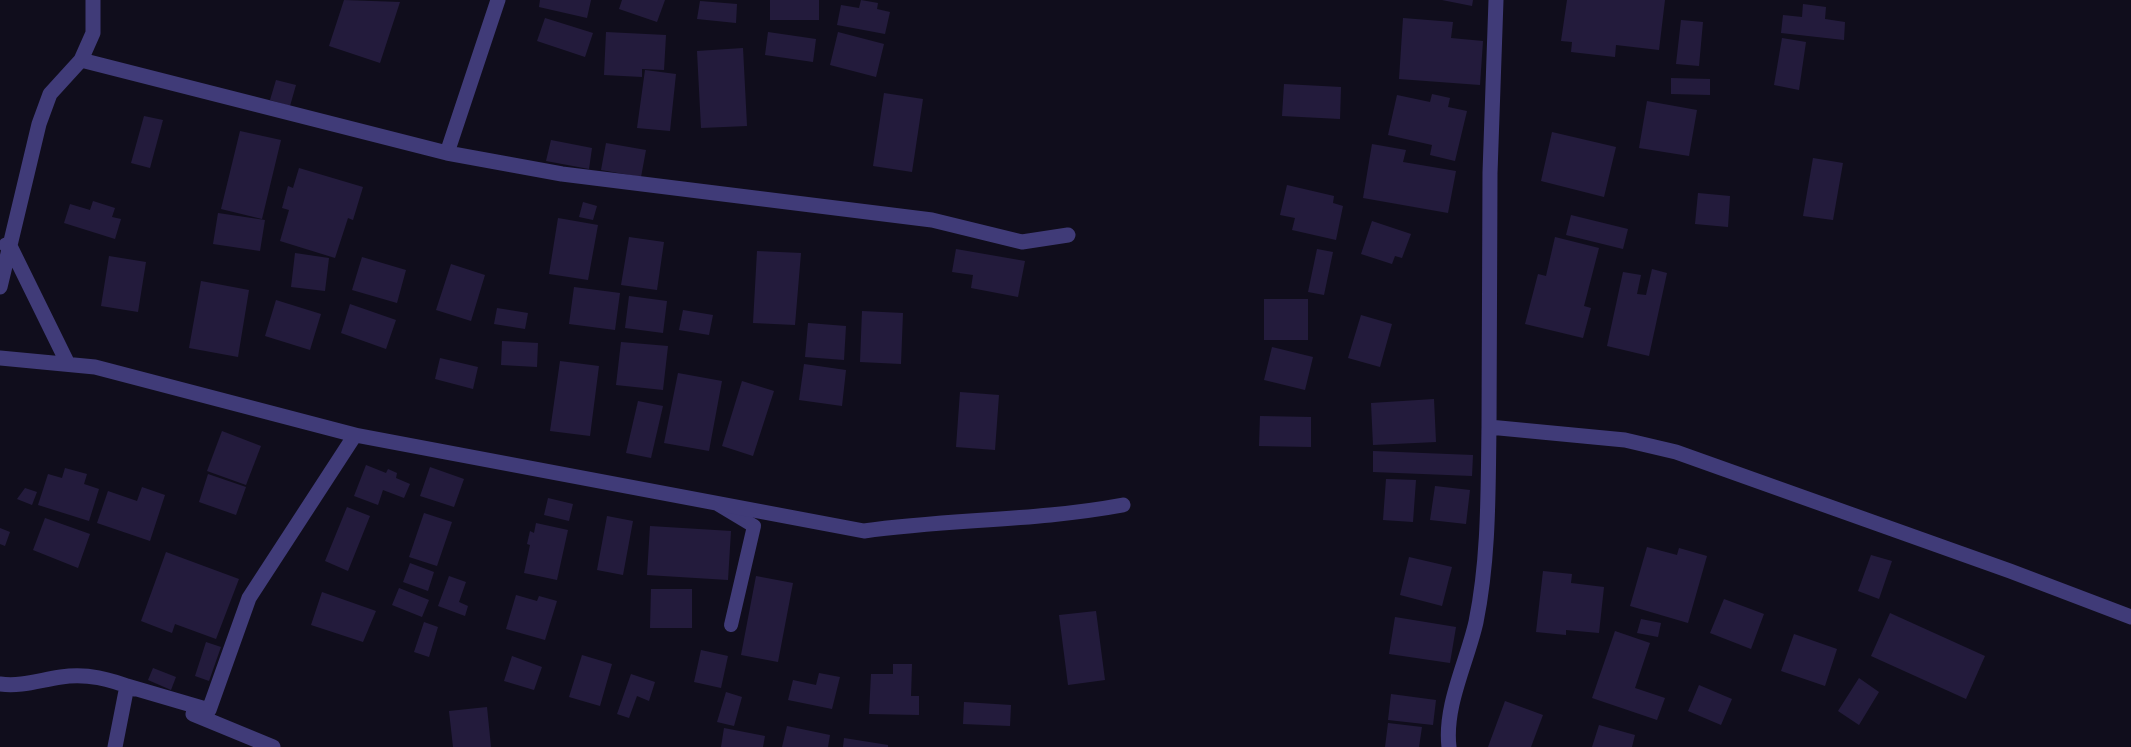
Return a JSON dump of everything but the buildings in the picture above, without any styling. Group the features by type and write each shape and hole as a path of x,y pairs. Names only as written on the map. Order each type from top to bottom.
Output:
{"street":[{"path":"0,287 5,245 39,124 50,94 81,60 93,33 93,0"},
{"path":"447,153 498,0"},
{"path":"1449,747 1453,704 1475,623 1486,555 1490,173 1496,0"},
{"path":"81,60 447,153 562,174 932,220 1022,242 1068,235"},
{"path":"5,245 67,362"},
{"path":"0,358 67,362 95,367 355,435 864,531 909,524 1088,512 1123,505"},
{"path":"1489,427 1624,440 1676,452 2010,571 2131,617"},
{"path":"0,684 15,686 64,676 95,675 209,710 249,598 355,435"},
{"path":"115,747 127,686"},
{"path":"127,686 273,747"}],"lane":[{"path":"716,504 754,526 730,625"}]}
